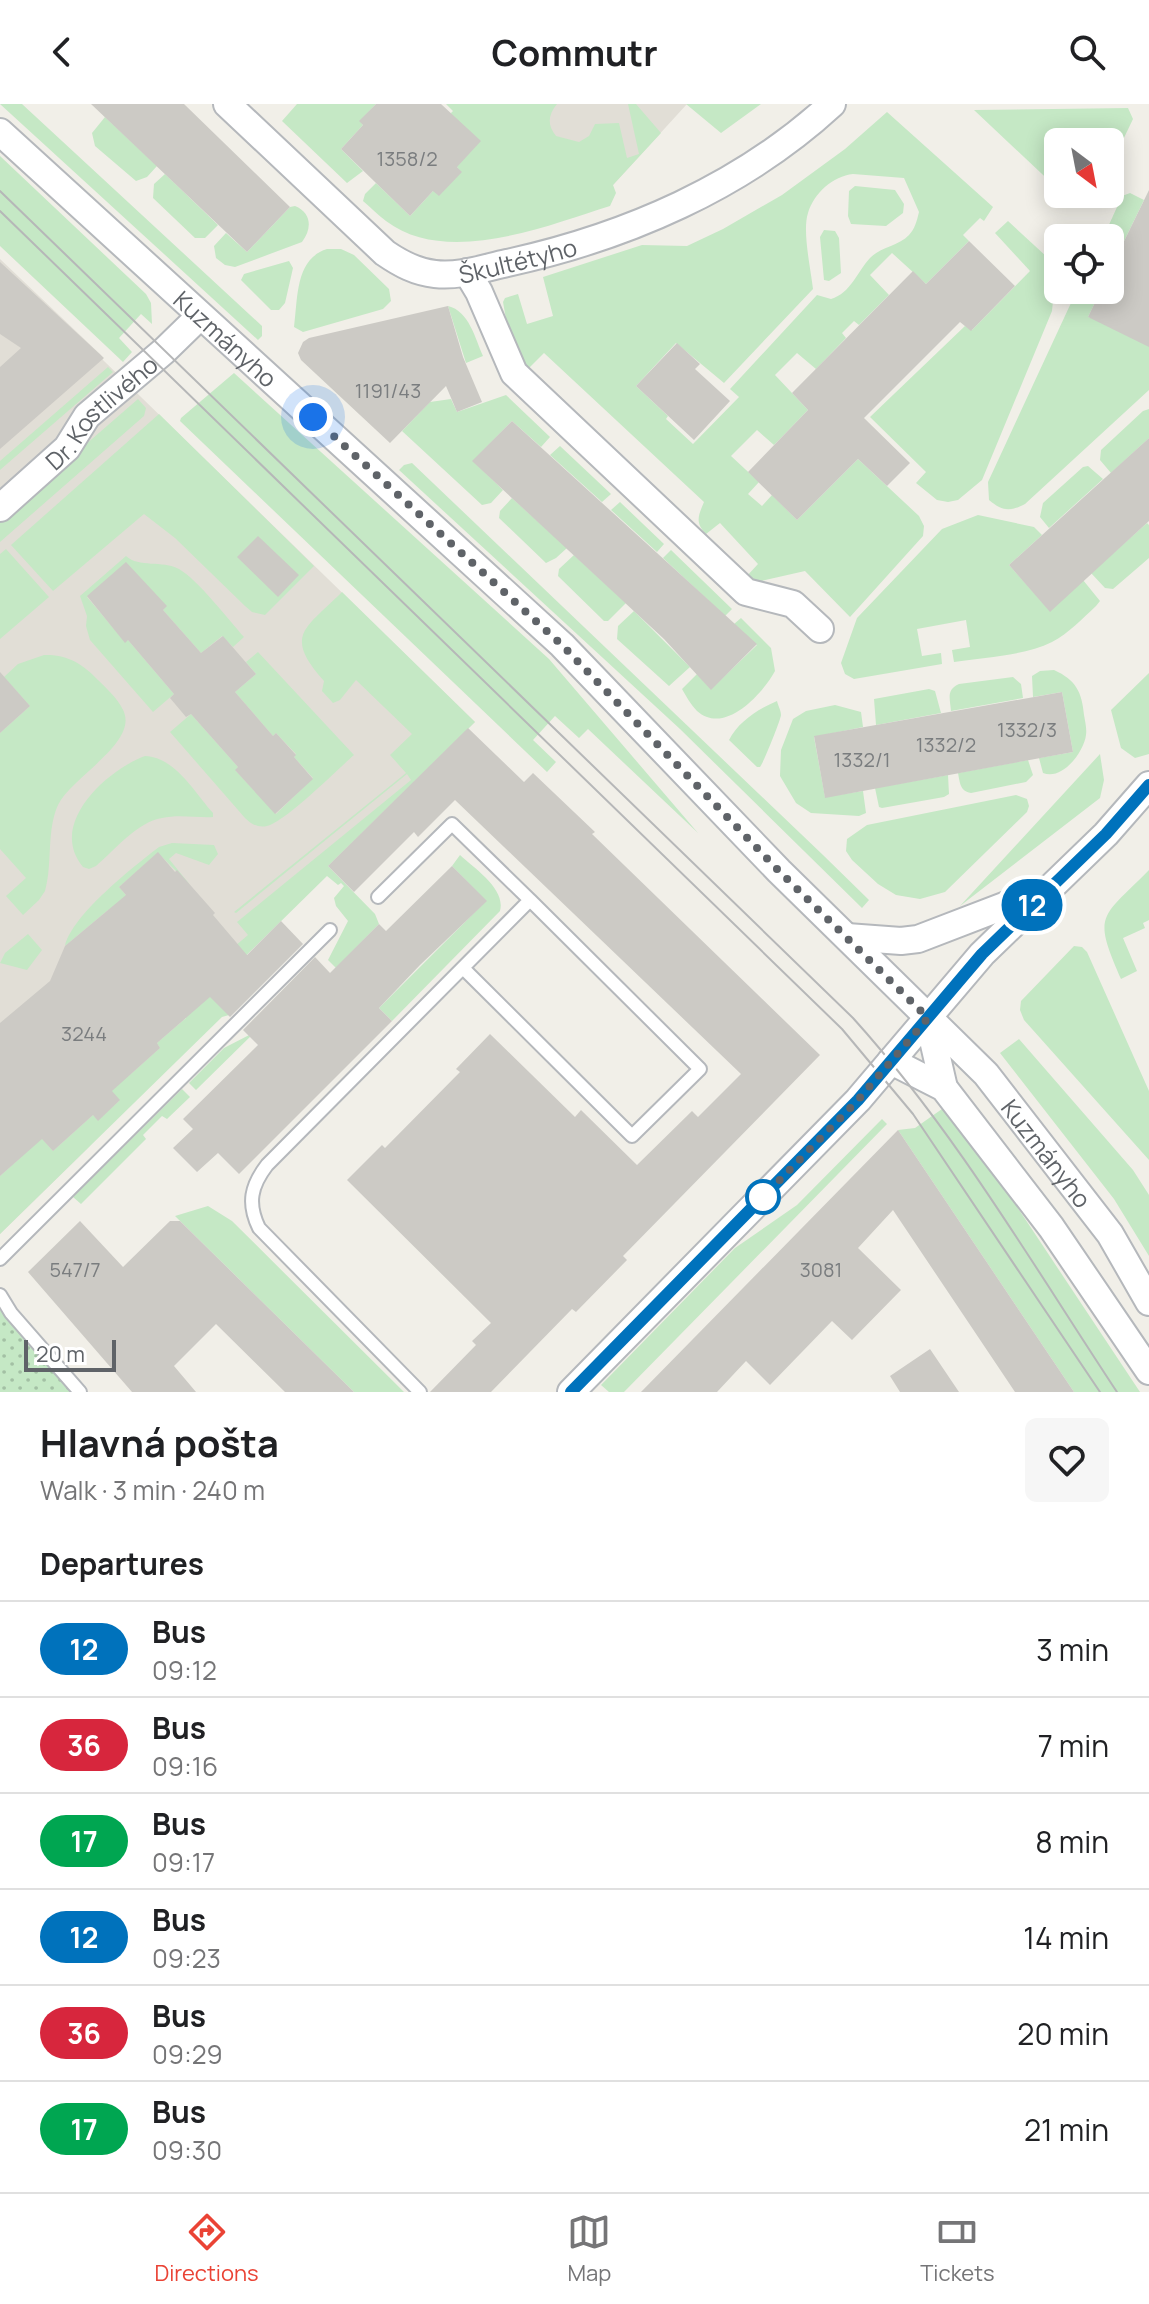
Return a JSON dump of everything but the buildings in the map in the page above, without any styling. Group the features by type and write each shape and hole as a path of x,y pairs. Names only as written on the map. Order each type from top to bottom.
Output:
{"street":[{"name":"Škultétyho","path":"227,104 385,253 411,269 439,275 533,258 614,234 671,210 757,163 832,104"},
{"name":"Kuzmányho","path":"0,132 562,645 779,871 986,1074 1110,1234 1149,1302"},
{"path":"467,272 479,292 514,373 746,592 784,599 820,629"},
{"name":"Dr. Kostlivého","path":"0,508 67,448 87,416 200,316"},
{"path":"571,1392 858,1100 982,954 1121,818 1149,785"},
{"path":"847,937 901,941 918,939 1048,889"},
{"name":"Kuzmányho","path":"928,1018 944,1088 1051,1227 1149,1371"},
{"name":"Kuzmányho","path":"891,1061 944,1088"}],"lane":[{"path":"378,897 452,824 700,1069 632,1136 463,968"},
{"path":"420,1392 259,1228 251,1203 252,1192 267,1165 530,900"},
{"path":"0,1259 330,930"},
{"path":"0,1295 11,1313 80,1392"}],"shaded area":[{"path":"473,104 687,104 613,185 497,127"},
{"path":"0,259 475,722 328,866 202,996 88,1148 0,1234"}],"green space":[{"path":"0,104 22,104 262,326 262,336 258,340"},
{"path":"297,104 376,104 360,121 363,125 341,149 363,171 347,183 282,121"},
{"path":"446,104 557,104 550,120 556,136 579,142 589,136 595,124 619,123 627,158 639,154 628,104 636,104 661,133 613,185 616,193 610,206 527,232 467,242 438,241 411,234 386,221 363,201 365,194 376,183 410,216 433,191 461,172 457,167 453,111"},
{"path":"686,104 761,104 721,133"},
{"path":"1128,108 1133,119 1124,138 1124,128 1044,128 1044,176 974,110"},
{"path":"887,112 993,207 984,221 980,218 963,235 969,241 926,284 892,253 870,275 889,295 859,325 854,321 842,333 846,338 816,369 797,353 775,375 808,410 774,445 757,430 731,456 759,482 748,494 762,506 772,495 797,520 858,459 919,516 924,526 923,536 850,617 805,571 757,582 746,577 758,564 720,523 706,534 699,519 704,502 544,353 527,370 509,336 503,302 505,298 518,294 527,324 553,316 543,277 642,245 687,246 782,195 845,149","holes":["846,175 904,178 919,212 911,233 874,254 849,287 838,296 831,299 817,295 730,389 739,397 693,444 636,386 676,343 724,383 813,289 806,221 820,192"]},
{"path":"105,117 157,166 147,177 136,181 95,146 92,133"},
{"path":"0,156 146,294 151,303 152,324 141,314 119,338 132,352 123,362 0,246"},
{"path":"165,174 218,225 205,238 195,238 153,198 154,184"},
{"path":"855,186 895,190 904,204 903,213 886,226 851,224 848,216 849,191"},
{"path":"1130,193 1144,200 1124,241 1124,224 1109,224 1117,208 1124,208 1124,195"},
{"path":"295,206 305,213 309,222 302,242 235,267 225,265 216,258 214,246 226,233 247,252 290,207"},
{"path":"1008,221 1044,254 1044,304 1053,304 1052,311 982,480 958,500 937,500 916,483 926,472 870,417 965,326 972,330 1030,271 995,233"},
{"path":"824,230 835,231 839,238 841,273 829,281 824,280 820,237"},
{"path":"327,249 341,249 354,255 389,289 391,301 383,309 303,332 294,327 300,281 309,261"},
{"path":"289,261 293,268 285,303 279,310 271,310 241,280 244,274"},
{"path":"1071,304 1094,304 1088,317 1149,335 1149,390 1025,504 1010,509 998,506 989,500 988,482"},
{"path":"448,306 466,319 483,356 466,363"},
{"path":"108,367 113,372 0,470 0,461"},
{"path":"234,373 549,659 698,833 588,729 579,738 555,716 533,740 556,762 547,772 180,421"},
{"path":"506,395 550,437 541,447 512,421 473,461 503,490 491,503 482,505 402,431 430,402 451,399 457,412"},
{"path":"138,399 146,408 144,416 0,542 0,519"},
{"path":"1149,409 1149,438 1111,473 1100,460 1101,450"},
{"path":"159,414 314,566 265,615 252,612 175,538 144,514 53,591 11,545"},
{"path":"560,446 611,494 602,502 550,455"},
{"path":"412,463 869,900 862,908 680,729 399,470"},
{"path":"1088,466 1103,479 1049,528 1040,517 1043,503 1083,467"},
{"path":"512,498 567,548 556,558 546,563 499,518 500,511"},
{"path":"620,502 664,544 657,552 611,510"},
{"path":"978,515 1034,527 1042,535 1009,565 1050,611 1083,580 1100,601 1064,634 1041,647 954,662 952,650 970,647 966,620 917,629 922,656 941,653 942,664 854,679 845,674 841,663 857,618 942,529"},
{"path":"1147,523 1149,558 1113,589 1105,588 1091,573"},
{"path":"6,549 49,597 0,639 0,554"},
{"path":"671,550 732,609 725,616 663,558"},
{"path":"574,555 626,603 608,621 604,621 558,576 559,569"},
{"path":"126,556 137,562 172,566 187,574 244,637 233,647 222,636 201,653 163,610 166,606 126,563 87,597 174,694 153,712 90,640 80,596"},
{"path":"342,592 475,722 328,866 375,914 379,924 336,968 328,960 348,921 336,906 334,898 344,886 327,876 208,993 229,1015 222,1017 0,1234 0,1176 19,1159 0,1091 53,1151 93,1115 98,1120 119,1101 107,1086 132,1073 160,1048 157,1043 186,1018 108,910 65,946 79,920 91,906 159,847 172,843 214,845 218,854 209,865 176,853 169,859 191,886 158,853 119,887 190,969 221,958 248,935 237,922 411,780 407,774 234,912 406,773 390,755 412,734 356,680 340,700 333,703 322,691 324,681 304,653 302,642 309,624"},
{"path":"634,611 690,667 669,686 617,639 618,626"},
{"path":"741,618 771,648 775,671 762,690 742,709 719,718 708,717 695,709 682,689 697,674 711,689 757,645 734,624"},
{"path":"258,652 354,755 298,806 267,826 255,825 245,818 170,732 191,714 238,767 236,771 276,814 313,778 294,757 296,754 276,733 273,736 235,692 256,674 246,662"},
{"path":"44,655 67,658 86,669 117,701 126,720 114,746 58,805 52,826 45,891 23,915 6,896 26,878 0,849 0,733 30,706 4,677 18,664"},
{"path":"1054,670 1068,678 1079,693 1086,733 1077,757 1064,769 1050,774 1043,773 1039,758 1073,752 1062,692 1033,697 1032,676 1040,671"},
{"path":"1149,673 1149,754 1135,758 1121,748 1111,710"},
{"path":"1013,677 1021,684 1023,698 951,711 950,692 955,686"},
{"path":"929,689 935,691 941,713 876,725 874,699"},
{"path":"777,701 780,718 762,764 757,767 729,740 749,717"},
{"path":"835,705 861,712 863,727 814,737 825,797 863,791 866,813 859,816 811,813 796,803 780,776 781,750 793,719 806,711"},
{"path":"1100,754 1104,780 1100,798 960,906"},
{"path":"145,756 156,758 175,769 213,813 213,817 175,816 153,821 135,831 96,866 89,869 83,867 74,850 72,833 77,817 99,786 114,773"},
{"path":"1028,760 1033,775 1026,782 971,793 960,783 958,773"},
{"path":"948,775 949,794 944,797 879,807 875,788"},
{"path":"1016,795 1027,799 1027,812 945,892 920,899 896,895 878,884 846,851 847,839 867,825"},
{"path":"460,855 494,887 501,903 500,911 392,1021 379,1008 486,901 452,866"},
{"path":"1149,870 1149,920 1143,923 1145,928 1123,938 1137,971 1121,979 1106,941 1106,918 1120,898"},
{"path":"28,934 42,950 27,970 0,963 5,953"},
{"path":"1074,946 1082,947 1087,952 1149,1091 1149,1160 1024,1020 1020,1010 1021,1001"},
{"path":"255,1032 196,1090 189,1083 224,1048"},
{"path":"1019,1039 1133,1170 1149,1195 1149,1256 1114,1199 1000,1053"},
{"path":"182,1089 190,1097 167,1119 162,1116 143,1135 146,1139 81,1204 73,1197"},
{"path":"942,1109 962,1124 1140,1392 1074,1392 898,1130 915,1128"},
{"path":"882,1119 887,1124 624,1392 609,1392 601,1385 735,1248 797,1205"},
{"path":"208,1206 232,1221 404,1392 354,1392 175,1216"},
{"path":"0,1310 72,1392 0,1392"}],"tram line":[{"path":"0,191 853,1018 890,1061 959,1153 1117,1392"},
{"path":"0,211 842,1029 913,1114 1100,1392"}],"bus line":[{"name":"12","path":"571,1392 858,1100 982,954 1106,834 1149,785"}],"route":[{"path":"313,417 562,645 779,871 928,1018 858,1100 763,1197"}]}
